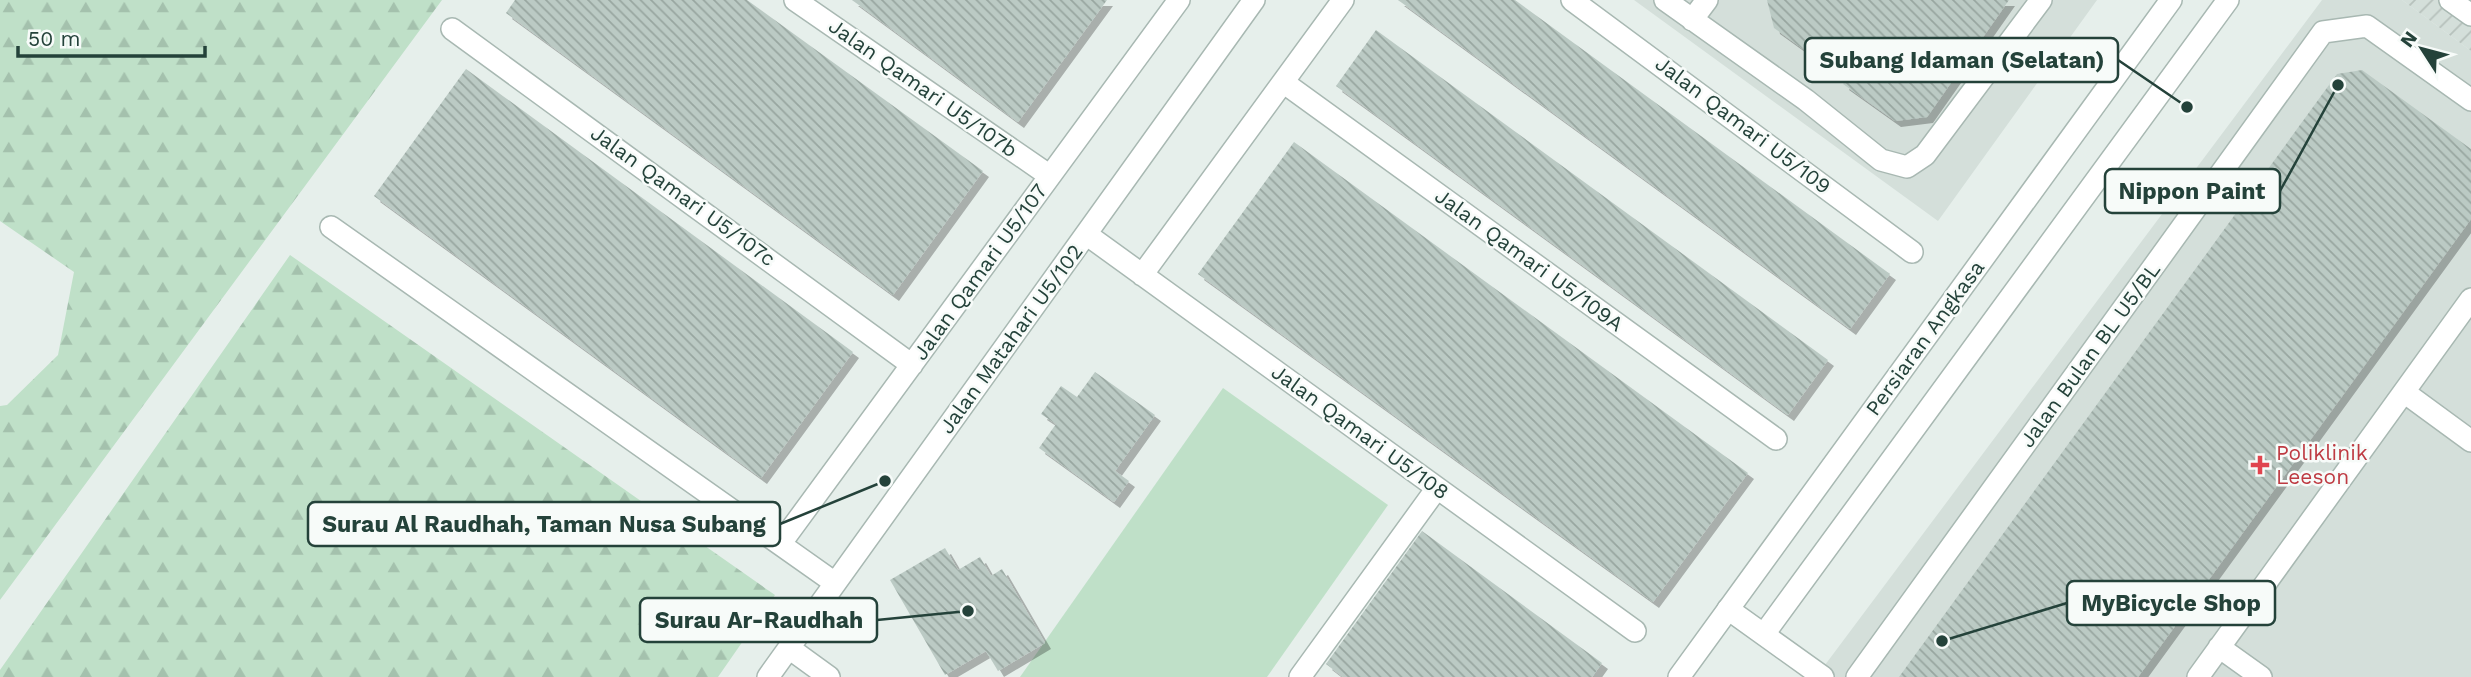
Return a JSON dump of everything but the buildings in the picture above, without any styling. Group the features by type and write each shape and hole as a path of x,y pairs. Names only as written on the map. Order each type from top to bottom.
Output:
{"street":[{"name":"Jalan Qamari U5/107b","path":"795,0 1050,176"},
{"name":"Jalan Qamari U5/107","path":"781,543 1179,0"},
{"name":"Jalan Matahari U5/102","path":"768,677 1254,0"},
{"path":"1142,275 1343,0"},
{"name":"Jalan Qamari U5/109","path":"1572,0 1912,252"},
{"path":"1665,0 1806,100 1881,160 1907,167 1925,155 2041,0"},
{"path":"1692,20 1707,0"},
{"name":"Persiaran Angkasa","path":"1679,677 2171,0"},
{"path":"1764,634 2228,0"},
{"path":"2450,0 2471,15"},
{"name":"Jalan Bulan BL U5/BL","path":"1857,677 2323,32 2367,26 2471,100"},
{"name":"Jalan Qamari U5/107c","path":"453,29 912,365"},
{"name":"Jalan Qamari U5/109A","path":"1283,82 1776,439"},
{"path":"331,227 835,583"},
{"name":"Jalan Qamari U5/108","path":"1086,234 1635,631"},
{"path":"2198,677 2471,299"},
{"path":"2404,392 2471,441"},
{"path":"1300,677 1437,488"},
{"path":"1728,609 1823,677"},
{"path":"2219,647 2261,677"},
{"path":"789,648 829,677"}],"shaded area":[{"path":"1634,0 2097,0 1938,221"},
{"path":"2322,0 2402,0 2471,51 2471,677 1816,677"},
{"path":"2402,0 2471,0 2471,51"}],"green space":[{"path":"0,0 442,0 0,600 0,406 7,405 58,355 74,272 0,221"},
{"path":"290,255 775,595 718,677 0,677 0,670"},
{"path":"1223,388 1388,505 1267,677 1020,677"}],"place":[{"name":"Nippon Paint","path":"2338,85"},
{"name":"Subang Idaman (Selatan)","path":"2187,107"},
{"name":"Poliklinik Leeson","path":"2260,465"},
{"name":"Surau Al Raudhah, Taman Nusa Subang","path":"885,481"},
{"name":"Surau Ar-Raudhah","path":"968,611"},
{"name":"MyBicycle Shop","path":"1942,641"}]}
